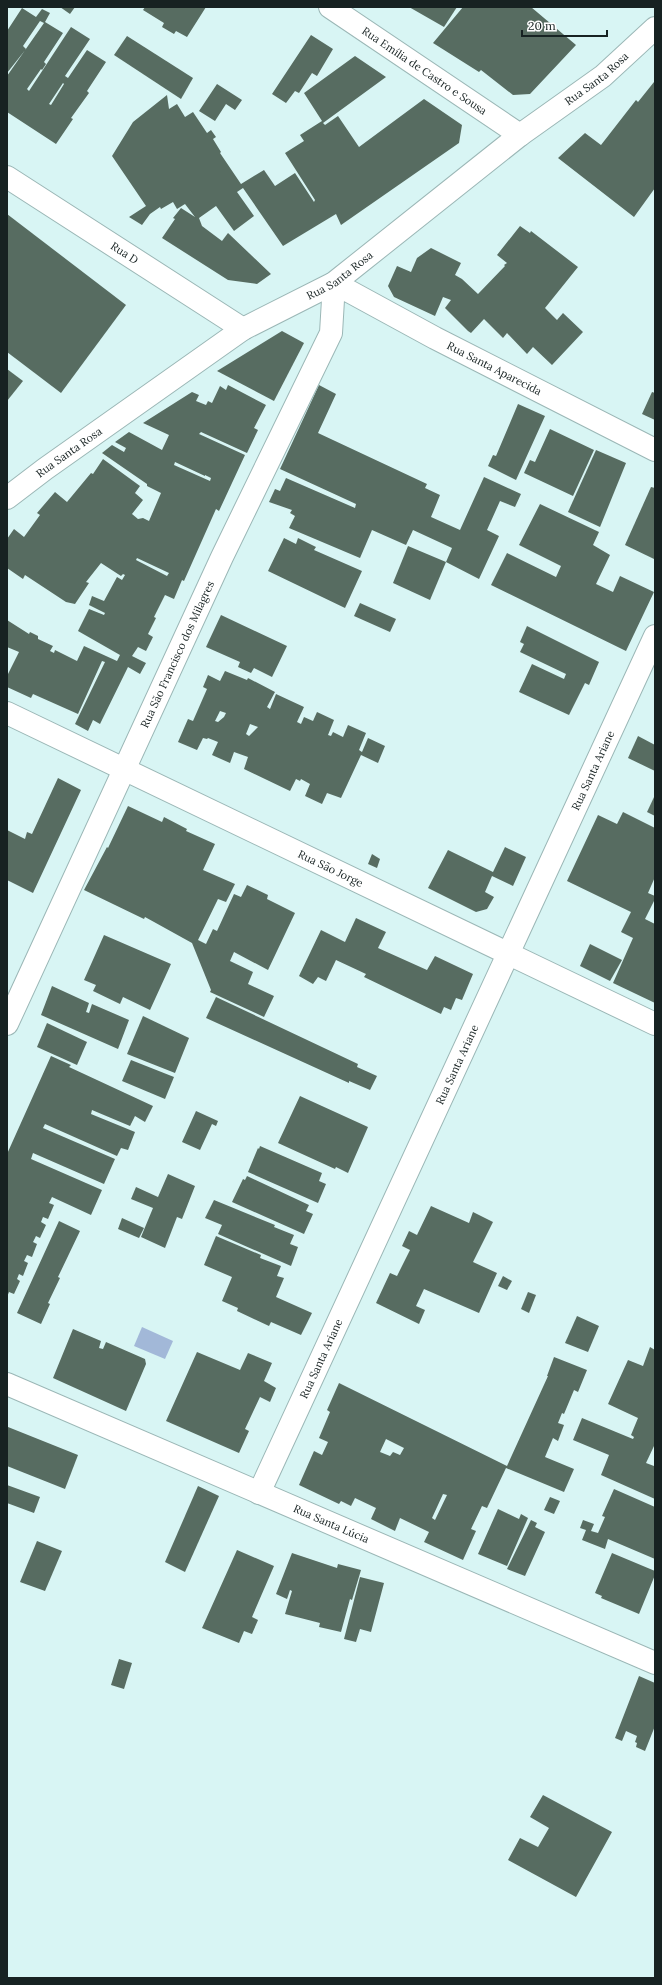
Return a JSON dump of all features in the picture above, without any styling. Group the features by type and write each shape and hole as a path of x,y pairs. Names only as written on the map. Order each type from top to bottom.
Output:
{"street":[{"name":"Rua Emília de Castro e Sousa","path":"330,7 520,135"},
{"name":"Rua Santa Rosa","path":"7,498 45,468 243,329 334,283 520,135 603,76 655,28"},
{"name":"Rua D","path":"7,176 243,329"},
{"name":"Rua Santa Aparecida","path":"334,283 456,348 655,450"},
{"name":"Rua São Francisco dos Milagres","path":"7,1024 222,557 332,333 334,283"},
{"name":"Rua Santa Ariane","path":"259,1493 655,636"},
{"name":"Rua São Jorge","path":"7,713 655,1024"},
{"name":"Rua Santa Lúcia","path":"7,1384 655,1663"}],"water":[{"path":"142,1327 173,1341 165,1359 134,1346"}],"building":[{"path":"60,7 75,7 70,14"},
{"path":"145,7 206,7 187,37 176,31 174,34 162,27 164,23 143,10"},
{"path":"409,7 457,7 444,27"},
{"path":"463,7 531,7 576,45 530,94 513,95 481,70 479,72 433,43"},
{"path":"22,8 36,17 42,9 50,13 45,22 63,33 44,62 46,64 27,89 29,91 71,27 90,39 65,76 68,78 87,50 106,62 87,91 89,93 71,118 73,119 56,144 7,112 7,76 25,51 7,73 7,31","holes":["40,21 44,23 26,49 23,46","63,83 64,84 51,105 49,104"]},
{"path":"311,35 333,49 317,76 312,73 299,93 295,91 286,103 272,94"},
{"path":"127,36 193,78 181,99 114,55"},
{"path":"355,56 386,77 323,123 325,125 338,116 359,147 424,99 462,125 459,143 341,225 336,214 283,246 243,188 237,192 254,216 234,231 216,206 199,218 202,226 222,241 228,233 271,274 257,284 228,280 162,238 175,219 173,218 181,208 195,217 185,204 177,209 173,202 161,209 160,207 150,214 142,225 129,217 146,206 112,156 133,122 167,95 169,109 177,104 185,117 193,112 207,133 211,130 216,137 213,139 221,152 220,153 241,184 264,170 275,186 295,173 314,202 315,200 285,153 304,141 300,135 322,121 304,93"},
{"path":"654,82 655,188 634,217 558,158 585,133 601,145 636,100 638,102"},
{"path":"217,84 242,100 235,110 226,104 215,121 199,111"},
{"path":"7,214 126,305 61,393 7,352"},
{"path":"520,226 530,233 531,231 578,267 545,308 557,320 563,313 583,332 552,365 533,347 527,354 507,333 503,338 484,319 471,333 445,308 451,300 443,297 435,316 394,297 388,286 397,266 411,272 417,258 431,248 461,263 455,275 462,279 478,294 507,263 497,255"},
{"path":"282,331 304,343 274,401 217,371"},
{"path":"7,369 23,381 7,401"},
{"path":"228,385 266,405 254,428 258,430 247,453 201,432 199,434 245,455 219,511 216,509 184,581 182,580 174,599 165,595 154,617 156,618 148,634 153,637 146,651 138,647 132,656 146,663 140,674 128,667 100,724 93,720 88,731 75,724 105,662 102,661 78,714 33,694 31,698 7,687 7,676 19,652 7,647 7,620 29,634 30,632 38,636 38,639 53,646 50,651 54,653 55,650 77,661 84,646 117,661 120,655 78,631 89,609 104,615 105,613 89,605 92,596 104,601 117,577 122,580 125,575 123,574 121,576 101,563 86,582 89,583 75,604 66,602 25,575 23,579 7,568 7,539 14,529 24,537 40,515 37,513 55,492 67,502 91,473 93,474 103,459 140,486 135,493 143,500 132,514 138,519 143,518 149,521 161,493 147,486 147,484 102,453 112,445 124,452 126,448 115,442 129,432 162,450 169,435 143,423 192,392 199,395 196,401 206,405 208,401 212,403 220,386 226,390","holes":["175,462 211,478 210,481 174,465","137,558 169,573 167,576 136,560"]},
{"path":"319,385 336,394 318,433 427,484 425,488 440,495 431,517 460,530 484,477 521,494 515,507 500,501 487,530 499,536 479,579 446,562 452,548 413,530 406,545 372,530 360,558 289,528 295,516 290,513 292,510 269,502 275,489 280,491 286,478 355,508 356,504 280,469"},
{"path":"652,392 655,393 655,420 642,414"},
{"path":"518,404 545,416 516,480 488,466 493,455 496,456"},
{"path":"550,429 594,450 573,496 524,473 530,460 535,462"},
{"path":"596,450 626,463 600,527 568,512"},
{"path":"651,487 655,488 654,559 625,545"},
{"path":"540,504 599,532 593,545 610,555 596,584 613,592 620,576 654,592 626,651 491,585 507,553 556,577 561,566 519,545"},
{"path":"284,538 296,544 298,538 316,547 314,550 362,571 345,608 268,571"},
{"path":"408,546 446,562 430,600 393,583"},
{"path":"360,603 396,619 390,632 354,616"},
{"path":"221,615 287,646 272,677 254,668 251,673 238,667 240,662 206,647"},
{"path":"527,626 599,662 589,685 585,683 569,715 519,692 532,664 564,679 566,674 520,652 524,644 520,642"},
{"path":"225,671 247,680 248,678 275,692 267,707 270,709 276,694 304,707 297,722 301,724 304,717 313,721 317,712 334,720 328,735 331,736 333,732 343,737 348,725 366,733 359,750 362,752 368,738 385,746 378,763 361,755 341,798 327,793 322,804 305,796 310,784 301,779 300,781 296,779 290,791 244,769 248,757 234,752 230,763 212,755 218,742 208,738 203,738 197,750 178,742 188,719 193,721 207,689 203,687 208,675 220,681","holes":["220,711 226,713 218,722 215,721","250,724 258,727 249,736 246,734"]},
{"path":"638,736 655,745 655,771 628,758"},
{"path":"58,778 81,790 33,893 7,880 7,830 25,839 27,832 32,834"},
{"path":"655,795 655,816 647,812"},
{"path":"128,806 162,822 164,817 187,829 186,831 215,844 203,870 235,884 226,902 218,899 198,940 206,944 213,929 217,931 234,894 241,897 247,885 268,895 267,899 295,913 268,970 234,952 230,961 253,972 248,984 274,996 264,1017 210,992 211,990 192,943 145,917 144,919 84,890 107,847 108,848"},
{"path":"623,812 655,828 655,877 648,893 655,896 655,899 645,919 655,924 655,1003 613,983 633,938 621,932 631,912 567,881 598,815 617,824"},
{"path":"505,847 526,857 513,886 492,876 485,892 494,897 487,909 476,912 428,888 448,850 493,872"},
{"path":"372,854 380,859 377,868 368,864"},
{"path":"356,918 386,932 378,948 427,970 435,956 473,974 462,1000 456,998 451,1010 444,1007 441,1014 364,977 366,974 336,960 326,981 318,977 313,984 299,976 321,930 345,942"},
{"path":"104,935 171,964 150,1010 123,997 120,1004 93,991 96,985 84,980"},
{"path":"590,944 622,960 610,981 580,966"},
{"path":"52,986 89,1003 86,1012 89,1013 92,1004 129,1020 118,1049 41,1015"},
{"path":"216,997 358,1064 357,1067 377,1076 370,1090 349,1081 349,1083 206,1018"},
{"path":"143,1016 189,1038 175,1073 127,1054"},
{"path":"47,1023 87,1042 77,1065 37,1047"},
{"path":"51,1056 71,1065 69,1067 153,1106 145,1122 135,1116 130,1126 92,1110 91,1114 135,1132 128,1150 121,1148 117,1156 45,1124 43,1128 115,1159 104,1184 33,1153 31,1159 102,1190 91,1215 52,1197 49,1203 54,1205 48,1219 43,1217 41,1222 46,1225 40,1238 36,1236 33,1242 37,1244 32,1257 27,1255 24,1261 28,1263 23,1276 19,1274 17,1279 20,1281 14,1294 9,1292 7,1297 7,1154"},
{"path":"131,1060 174,1077 165,1099 122,1081"},
{"path":"300,1096 368,1127 348,1173 336,1167 335,1169 278,1143"},
{"path":"196,1111 218,1121 216,1126 212,1124 200,1150 182,1142"},
{"path":"260,1146 322,1173 319,1181 326,1184 318,1203 248,1172"},
{"path":"168,1174 195,1186 182,1219 177,1217 165,1248 141,1237 153,1208 131,1199 136,1187 158,1197"},
{"path":"247,1176 309,1205 306,1211 313,1214 304,1234 232,1202 243,1179 245,1180"},
{"path":"214,1200 275,1225 274,1227 294,1235 290,1244 298,1247 291,1266 218,1234 222,1225 205,1218"},
{"path":"431,1206 469,1223 473,1212 493,1222 473,1262 497,1273 479,1313 424,1289 416,1306 425,1310 419,1324 376,1303 390,1273 397,1276 410,1250 402,1246 409,1231 417,1235"},
{"path":"122,1218 144,1228 139,1238 118,1229"},
{"path":"59,1221 80,1231 58,1277 60,1278 48,1303 50,1304 41,1324 17,1313"},
{"path":"216,1236 261,1255 260,1258 281,1266 277,1276 284,1278 276,1297 312,1313 301,1335 271,1322 269,1326 237,1311 238,1308 222,1301 232,1277 204,1265"},
{"path":"503,1276 512,1281 507,1290 498,1286"},
{"path":"528,1292 536,1295 529,1313 521,1309"},
{"path":"577,1316 599,1326 588,1352 565,1343"},
{"path":"73,1329 101,1341 99,1348 103,1349 106,1342 145,1359 146,1364 126,1411 53,1378"},
{"path":"650,1347 655,1350 655,1447 654,1446 646,1463 654,1466 655,1463 655,1499 601,1475 609,1455 573,1440 582,1418 633,1439 634,1437 631,1435 638,1418 608,1404 628,1360 643,1366"},
{"path":"197,1352 240,1370 248,1353 272,1363 264,1381 276,1388 270,1402 260,1397 245,1429 249,1431 239,1453 166,1421"},
{"path":"554,1357 587,1370 578,1392 574,1390 564,1414 562,1413 558,1423 564,1425 558,1441 553,1438 545,1457 574,1469 564,1492 506,1468 487,1508 482,1506 471,1529 476,1531 463,1560 424,1542 429,1532 400,1518 395,1531 371,1519 376,1508 355,1498 351,1506 341,1501 339,1504 299,1485 314,1451 322,1455 328,1442 319,1438 330,1412 327,1410 339,1383 507,1466","holes":["386,1439 404,1448 400,1455 393,1452 390,1456 380,1452","443,1494 447,1495 435,1520 432,1518"]},
{"path":"8,1427 78,1455 65,1489 7,1466"},
{"path":"7,1485 40,1497 34,1513 7,1503"},
{"path":"198,1486 219,1496 185,1572 165,1562"},
{"path":"614,1489 655,1507 655,1559 608,1539 605,1549 582,1540 586,1530 580,1528 583,1520 594,1524 591,1531 598,1533 605,1517 602,1516"},
{"path":"550,1497 560,1501 554,1514 544,1510"},
{"path":"498,1509 519,1519 521,1514 528,1518 507,1566 478,1554"},
{"path":"531,1520 537,1523 535,1527 545,1532 525,1576 507,1569"},
{"path":"37,1541 62,1551 45,1591 20,1582"},
{"path":"237,1550 274,1566 252,1617 258,1620 252,1634 244,1631 239,1643 202,1628"},
{"path":"292,1553 337,1568 338,1564 361,1570 352,1600 350,1599 341,1632 319,1627 320,1623 285,1614 292,1591 290,1590 287,1599 276,1594"},
{"path":"612,1553 655,1571 655,1575 639,1614 601,1598 602,1596 595,1593"},
{"path":"360,1577 384,1583 371,1632 360,1629 356,1642 344,1639"},
{"path":"119,1659 132,1663 124,1689 111,1685"},
{"path":"639,1676 655,1683 655,1726 645,1751 636,1747 637,1743 635,1742 637,1736 626,1731 622,1741 615,1738"},
{"path":"543,1795 612,1832 576,1897 508,1860 520,1838 538,1847 549,1828 530,1817"}]}
